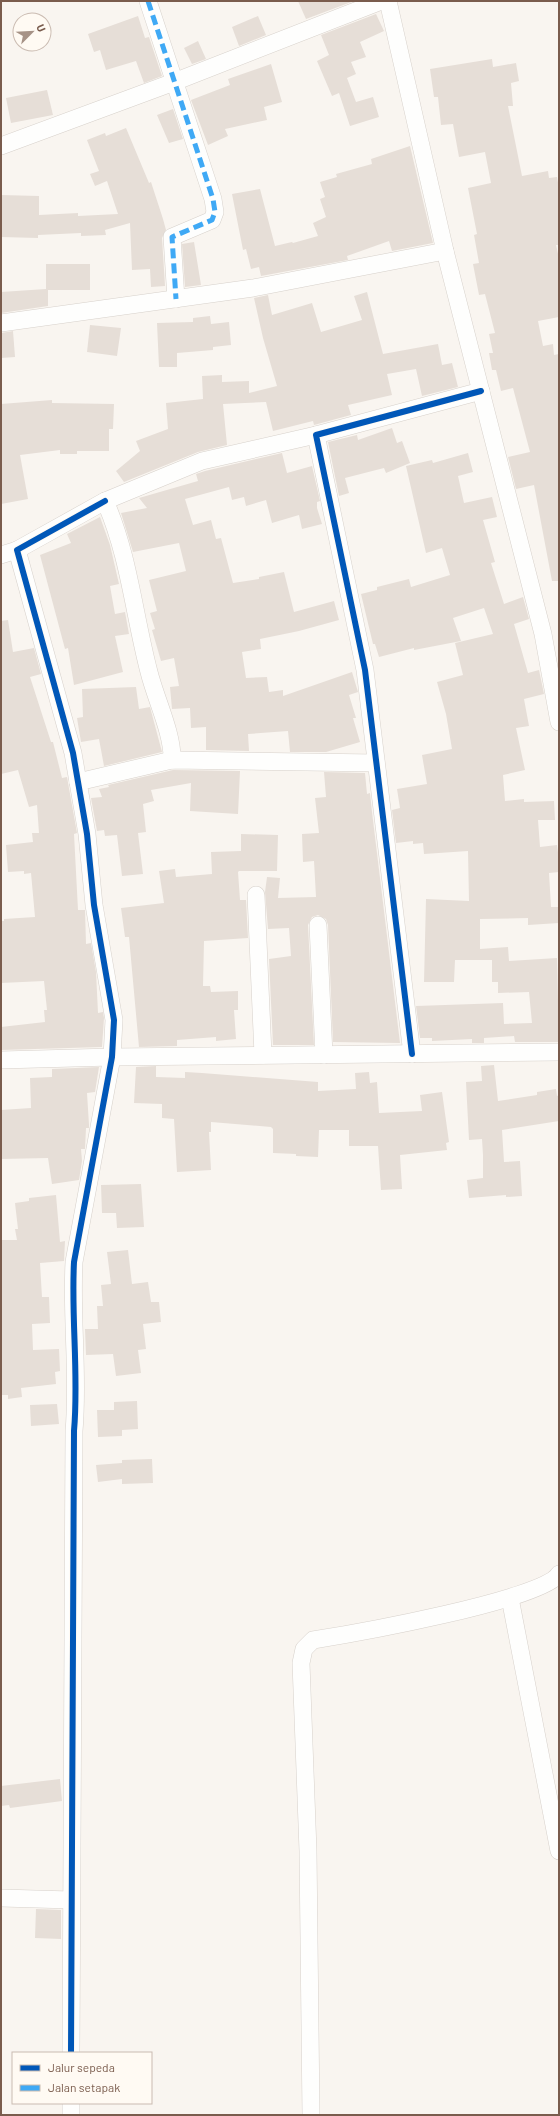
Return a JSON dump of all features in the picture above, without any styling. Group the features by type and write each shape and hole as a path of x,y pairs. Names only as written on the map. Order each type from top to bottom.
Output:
{"street":[{"path":"148,1 213,199 215,212 212,220 172,237 176,299"},
{"path":"1,146 174,82 381,1"},
{"path":"388,1 445,251 543,634 559,722"},
{"path":"1,323 253,288 445,251"},
{"path":"71,2052 74,1439 77,1397 73,1285 74,1262 112,1057 114,1020 94,905 87,834 73,753 9,553 105,501 202,461 316,435 481,391"},
{"path":"316,435 365,670 412,1054"},
{"path":"105,501 113,519 131,584 137,627 151,681 173,746 172,760"},
{"path":"78,782 172,760 376,763"},
{"path":"256,895 263,1055"},
{"path":"318,925 324,1055"},
{"path":"1,1060 112,1057 559,1052"},
{"path":"311,2115 308,1851 301,1663 304,1649 313,1640 395,1626 510,1598 548,1584 559,1574"},
{"path":"510,1598 559,1851"},
{"path":"1,1898 72,1900"},
{"path":"71,2104 71,2115"}],"building":[{"path":"298,1 354,1 306,19"},
{"path":"376,14 384,31 360,42 366,57 351,62 356,74 347,78 356,102 373,97 379,117 350,126 339,93 332,96 317,61 329,55 321,35"},
{"path":"138,16 145,38 149,37 162,76 144,83 136,61 106,70 100,50 94,52 88,34"},
{"path":"258,16 266,35 239,46 232,27"},
{"path":"198,41 206,59 192,64 184,48"},
{"path":"492,59 493,67 516,63 519,81 511,83 513,106 508,106 522,176 548,171 549,178 557,177 559,188 559,245 556,245 559,258 559,317 538,321 543,346 553,344 554,355 559,354 559,581 552,581 534,485 516,489 508,457 530,452 513,388 501,391 496,370 492,370 489,353 493,353 489,334 495,333 485,294 479,295 473,264 479,263 474,235 477,234 468,188 491,183 485,152 459,157 453,124 441,125 438,97 434,97 430,69"},
{"path":"271,64 282,102 264,107 267,120 225,129 228,136 208,145 191,100 230,85 228,79"},
{"path":"47,90 53,115 11,123 6,98"},
{"path":"173,109 183,139 169,143 157,115"},
{"path":"126,128 149,183 151,182 166,230 162,238 165,286 151,287 150,269 132,270 130,223 105,230 106,235 81,236 81,233 38,235 38,238 1,237 1,195 39,196 39,215 78,213 78,216 118,214 107,181 95,186 90,174 99,171 87,140 105,133 106,136"},
{"path":"410,146 433,243 392,251 389,241 347,256 348,260 261,276 259,267 251,269 246,249 243,250 232,194 260,189 275,246 293,243 318,236 313,223 326,217 320,199 325,197 320,182 337,177 336,174 372,164 371,159"},
{"path":"194,242 201,285 185,287 182,244"},
{"path":"46,264 90,264 90,290 48,290 48,306 1,313 1,292 46,289"},
{"path":"367,292 383,354 438,344 442,365 452,363 458,387 422,396 416,369 387,374 392,395 348,405 351,415 314,425 313,421 273,431 266,402 223,404 227,445 198,452 124,482 116,471 140,451 136,441 168,429 166,403 203,399 202,376 222,375 222,382 249,381 249,393 277,386 263,338 254,298 268,295 272,315 312,303 321,332 362,320 354,296"},
{"path":"210,316 211,324 229,322 231,345 213,347 213,350 177,353 177,367 159,367 157,323 193,322 193,318"},
{"path":"90,325 121,328 117,356 87,352"},
{"path":"13,331 15,357 1,358 1,333"},
{"path":"52,400 52,403 114,404 113,429 109,429 109,451 77,451 77,454 60,454 60,450 20,455 28,499 1,504 1,404"},
{"path":"392,428 397,443 402,441 410,463 386,473 384,468 345,478 349,493 339,496 328,442 357,435 358,440"},
{"path":"282,453 287,473 312,466 320,501 317,502 317,508 322,524 302,529 299,515 272,523 266,500 246,506 244,497 232,500 229,487 185,499 193,525 211,520 216,539 221,538 233,583 259,579 259,577 284,572 294,612 334,601 339,620 299,631 260,639 261,649 242,652 246,678 267,677 269,692 283,690 283,696 352,672 358,692 349,695 356,718 353,718 360,742 326,752 290,752 288,731 248,734 249,751 206,750 206,727 191,728 190,708 172,709 170,687 179,686 174,658 161,661 152,630 155,629 150,613 157,611 149,580 186,571 179,543 133,552 121,513 147,508 139,498 198,481 196,474"},
{"path":"468,453 473,472 458,476 464,503 492,497 497,517 483,520 495,562 491,563 504,604 523,597 529,619 514,624 528,673 539,670 544,694 524,699 529,726 516,728 525,770 503,775 505,801 524,799 524,802 554,801 555,820 538,820 540,847 557,845 559,860 559,872 549,873 551,907 559,907 559,923 528,925 528,918 480,919 480,949 508,947 509,961 557,958 559,1042 515,1042 514,1036 484,1038 484,1043 472,1043 472,1039 432,1041 432,1038 420,1038 416,1006 503,1003 504,1024 532,1023 529,992 498,993 498,982 492,982 492,960 455,960 454,982 424,982 426,899 469,901 468,851 424,854 423,843 413,844 413,841 396,843 392,810 400,808 397,789 427,784 422,755 452,749 446,714 437,682 463,675 455,643 493,634 484,608 453,618 461,641 414,650 414,648 379,657 375,644 373,644 361,594 377,590 377,587 409,579 411,587 450,575 442,548 426,553 406,466 432,460 433,463"},
{"path":"100,517 110,545 119,584 110,586 115,614 125,612 129,634 115,636 123,672 74,685 68,648 65,649 40,555 71,543 67,534"},
{"path":"8,620 13,652 34,648 41,674 30,677 51,742 53,742 62,778 67,777 77,833 74,834 78,910 85,910 86,944 91,943 96,972 98,1013 103,1012 104,1018 102,1047 1,1050 1,1027 45,1022 44,1010 47,1010 44,981 1,983 1,921 4,921 4,919 35,917 31,873 24,874 24,871 8,872 6,845 33,842 32,833 39,833 37,805 29,807 18,770 1,774 1,621"},
{"path":"136,687 139,709 150,707 162,752 104,766 99,739 81,742 77,718 83,717 82,689"},
{"path":"173,770 240,771 238,814 190,811 191,783 151,790 154,801 143,804 146,832 138,833 143,874 122,876 117,835 105,836 104,830 97,831 91,798 102,797 99,789 109,787 108,785"},
{"path":"324,772 365,773 367,794 370,793 400,1043 333,1042 328,925 326,919 318,915 312,917 308,925 314,1045 273,1045 269,959 291,956 289,928 268,929 265,892 267,877 280,878 278,898 316,897 314,861 303,862 302,834 319,833 315,798 326,797"},
{"path":"241,834 278,835 277,871 238,872 240,900 246,900 248,938 204,941 203,986 210,986 211,992 238,991 238,1010 234,1010 236,1039 216,1041 216,1037 177,1040 177,1046 139,1047 129,937 125,937 121,908 164,903 159,871 175,869 176,877 212,874 211,852 241,851"},
{"path":"494,1065 498,1101 537,1095 537,1092 556,1089 557,1096 559,1095 559,1121 502,1130 504,1162 520,1161 522,1196 506,1197 506,1195 469,1198 467,1180 483,1178 483,1155 482,1139 469,1140 466,1082 482,1081 481,1066"},
{"path":"156,1066 156,1077 185,1078 185,1072 318,1082 318,1091 356,1089 355,1073 369,1072 370,1083 377,1082 379,1113 422,1111 420,1095 442,1092 449,1142 446,1143 447,1150 400,1155 402,1189 381,1190 378,1146 349,1146 349,1130 319,1130 318,1157 296,1156 296,1154 273,1153 273,1129 271,1127 211,1122 211,1132 209,1132 211,1170 177,1172 174,1119 162,1118 162,1104 134,1103 136,1067"},
{"path":"99,1067 95,1092 87,1093 89,1128 86,1128 85,1149 81,1149 82,1161 79,1180 52,1184 48,1158 1,1159 1,1110 31,1108 30,1078 52,1077 52,1069"},
{"path":"141,1184 144,1227 117,1228 116,1213 102,1213 101,1185"},
{"path":"56,1195 60,1242 65,1241 64,1261 40,1263 42,1297 49,1297 50,1323 32,1324 33,1350 59,1349 60,1371 55,1372 56,1384 21,1388 22,1397 8,1399 8,1395 1,1395 1,1240 17,1240 15,1229 18,1229 15,1203 29,1201 29,1198"},
{"path":"128,1250 132,1284 148,1282 151,1302 159,1302 161,1322 143,1324 146,1349 138,1350 141,1373 116,1376 113,1354 86,1355 85,1329 98,1329 97,1306 103,1306 101,1285 111,1284 107,1252"},
{"path":"137,1401 138,1429 122,1430 122,1436 98,1437 97,1410 114,1410 114,1402"},
{"path":"57,1404 59,1424 31,1426 30,1405"},
{"path":"152,1459 153,1483 122,1484 122,1479 98,1482 96,1465 122,1463 122,1460"},
{"path":"60,1779 62,1801 10,1808 9,1805 1,1806 1,1786"},
{"path":"36,1909 61,1910 61,1939 35,1938"}],"marked path":[{"path":"148,1 213,199 215,212 212,220 172,237 176,299"}],"cycle path":[{"path":"412,1054 365,670 316,435 481,391"},
{"path":"71,2052 74,1431 76,1389 73,1283 74,1262 112,1057 114,1020 94,905 87,834 73,753 17,550 105,501"}]}
